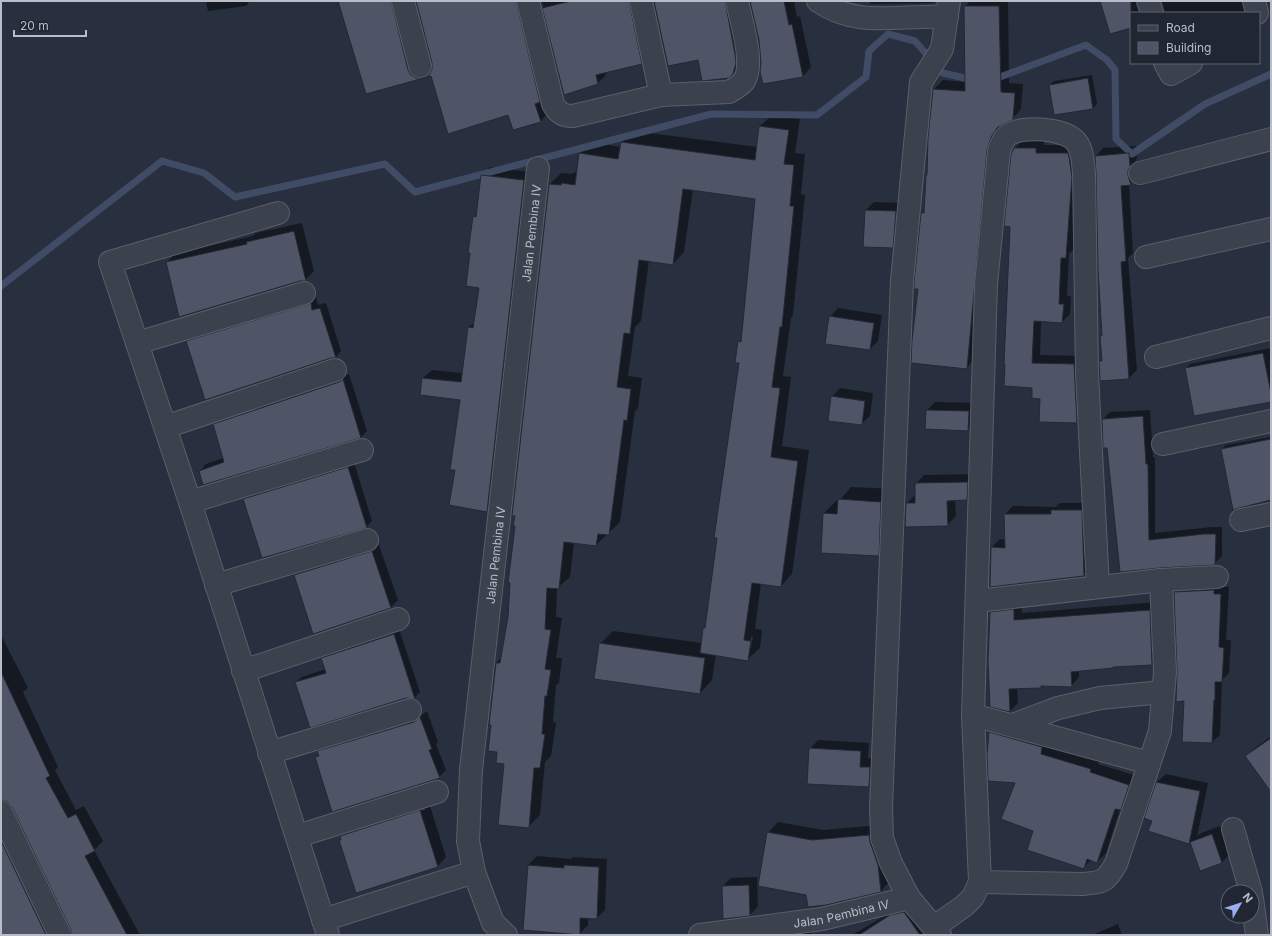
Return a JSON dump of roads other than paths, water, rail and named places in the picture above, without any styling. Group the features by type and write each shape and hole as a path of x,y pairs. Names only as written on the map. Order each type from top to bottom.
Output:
{"street":[{"path":"403,1 420,66"},
{"path":"528,1 553,104 557,112 566,116 573,116 661,95 728,92 736,88 744,81 748,62 738,1"},
{"path":"641,1 661,95"},
{"path":"818,1 843,13 862,18 887,19 930,16 948,9 942,49 921,82 902,281 881,807 882,838 891,863 909,898 937,931 973,897 980,882 973,715 988,269 998,151 1003,140 1009,134 1019,130 1049,130 1069,136 1077,143 1082,154 1084,173 1087,374 1098,587"},
{"path":"1148,1 1152,12"},
{"path":"1254,1 1257,12"},
{"path":"1166,64 1171,74 1189,64"},
{"path":"1140,173 1271,139"},
{"name":"Jalan Pembina IV","path":"506,935 493,923 474,872 468,841 471,770 538,168"},
{"path":"278,213 110,262 190,502 269,753 298,836 326,928 474,872"},
{"path":"1146,257 1271,229"},
{"path":"137,343 304,293"},
{"path":"1156,357 1271,328"},
{"path":"165,427 335,370"},
{"path":"1163,444 1271,421"},
{"path":"190,502 362,450"},
{"path":"1241,520 1271,514"},
{"path":"216,585 367,540"},
{"path":"977,601 1161,580 1217,577"},
{"path":"980,882 1098,883 1107,879 1116,864 1160,731 1165,672 1161,580"},
{"path":"243,671 398,619"},
{"path":"1014,725 1058,708 1093,700 1163,692"},
{"path":"269,753 410,710"},
{"path":"973,715 1149,763"},
{"path":"298,836 437,792"},
{"path":"1,812 55,933"},
{"path":"1233,829 1249,884"},
{"name":"Jalan Pembina IV","path":"700,935 825,927 909,898"},
{"path":"1256,924 1257,935"}],"waterway":[{"path":"1,286 162,161 204,173 235,197 385,164 415,192 711,114 817,115 866,77 869,51 888,34 915,41 943,73 973,80"},
{"path":"992,80 1086,45 1107,60 1115,70 1116,139 1132,154 1205,104 1271,74"}]}
